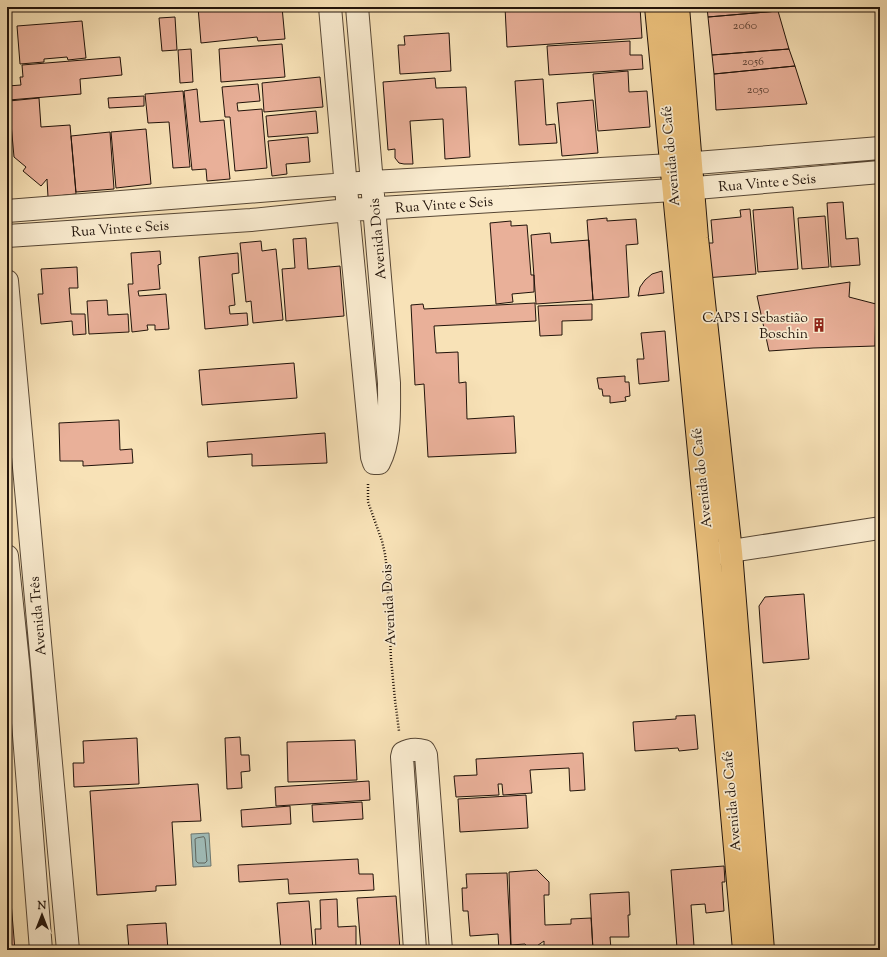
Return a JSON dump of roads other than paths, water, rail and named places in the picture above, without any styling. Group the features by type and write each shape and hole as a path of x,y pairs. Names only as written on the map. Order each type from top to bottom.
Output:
{"main road":[{"name":"Avenida do Café","path":"656,7 681,164"},
{"name":"Avenida do Café","path":"678,7 681,164 709,555 744,950"},
{"name":"Avenida do Café","path":"683,189 697,238 732,552 764,950"}],"street":[{"name":"Avenida Dois","path":"330,7 348,210 373,461 374,464 379,464 387,436 389,383 357,7"},
{"name":"Rua Vinte e Seis","path":"7,211 372,182 681,164 880,148"},
{"name":"Rua Vinte e Seis","path":"7,236 251,220 348,210 683,189 880,172"},
{"name":"Avenida Três","path":"7,282 68,950"},
{"path":"709,555 880,528"},
{"name":"Avenida Três","path":"7,556 19,672 42,950"},
{"path":"415,950 402,757 404,753 410,750 418,750 424,752 426,755 441,950"}],"water":[{"path":"209,833 211,866 193,867 191,834"}],"place":[{"name":"CAPS I Sebastião Boschin","path":"819,325"}]}
